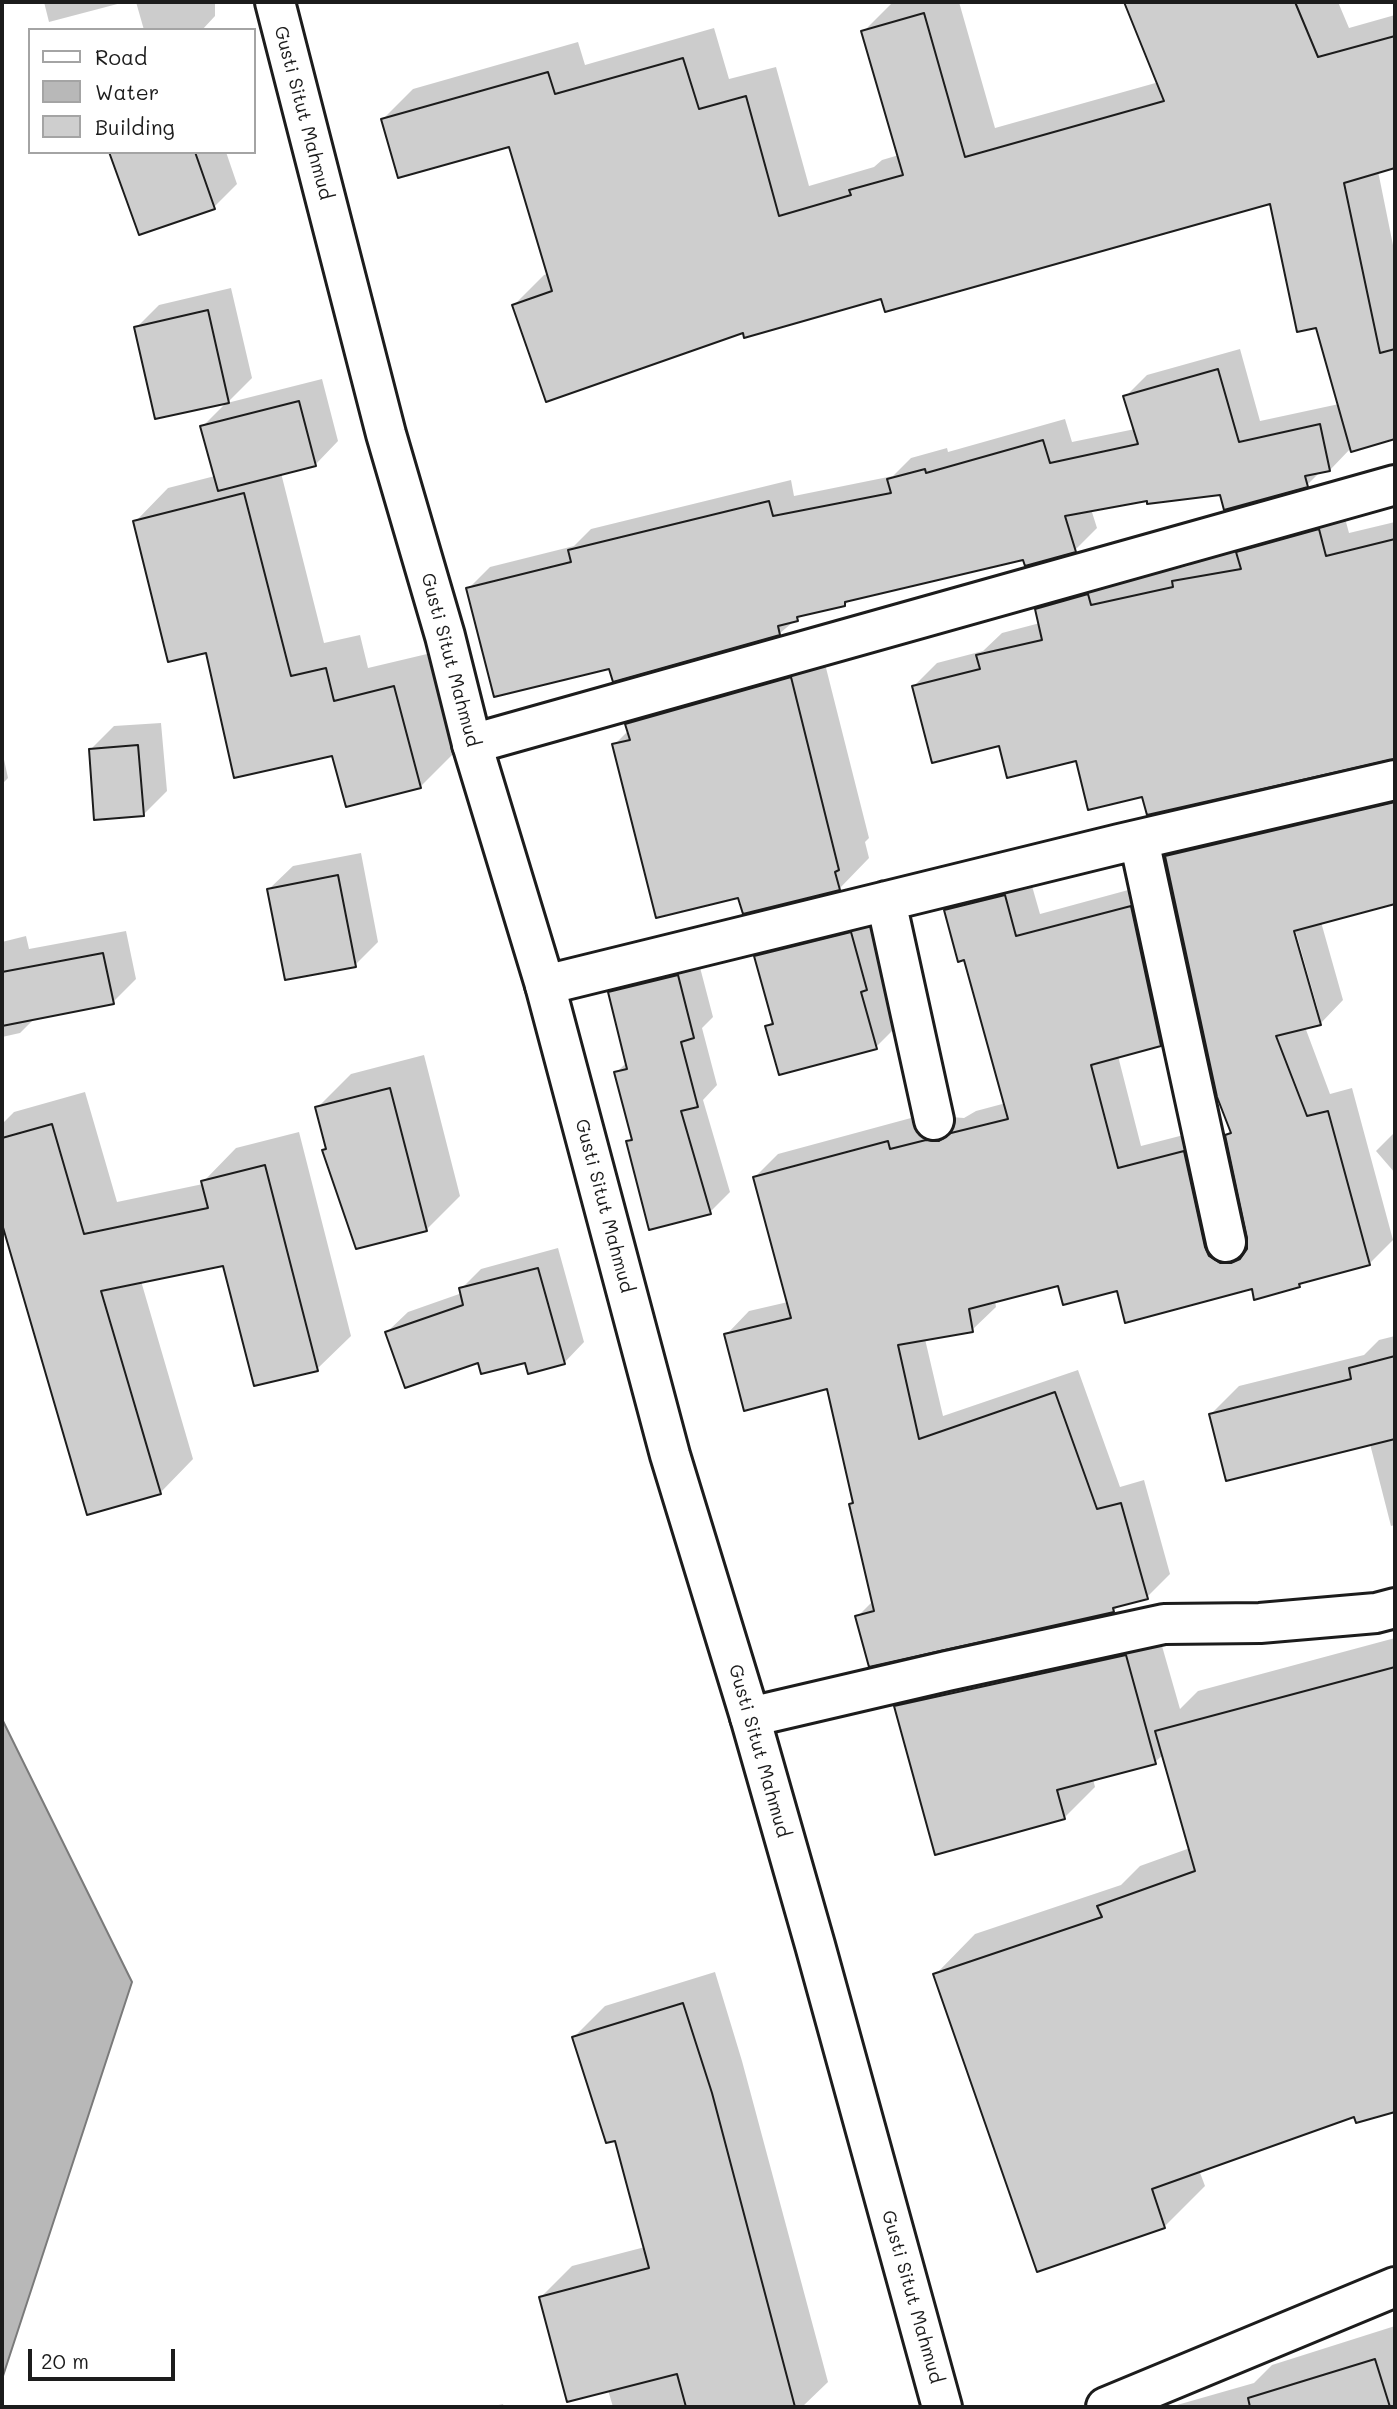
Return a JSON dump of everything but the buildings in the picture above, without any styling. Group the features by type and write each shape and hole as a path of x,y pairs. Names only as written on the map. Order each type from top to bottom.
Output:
{"main road":[{"name":"Gusti Situt Mahmud","path":"275,2 386,434 445,636 472,744 545,985 670,1455 750,1717 942,2407"},
{"path":"472,744 1395,485"},
{"path":"545,985 1395,780"},
{"path":"1139,840 1226,1242"},
{"path":"886,901 934,1120"},
{"path":"750,1717 1140,1628 1260,1623 1376,1613 1395,1608"},
{"path":"1106,2407 1395,2287"}],"water":[{"path":"2,1719 132,1982 2,2379"}]}
